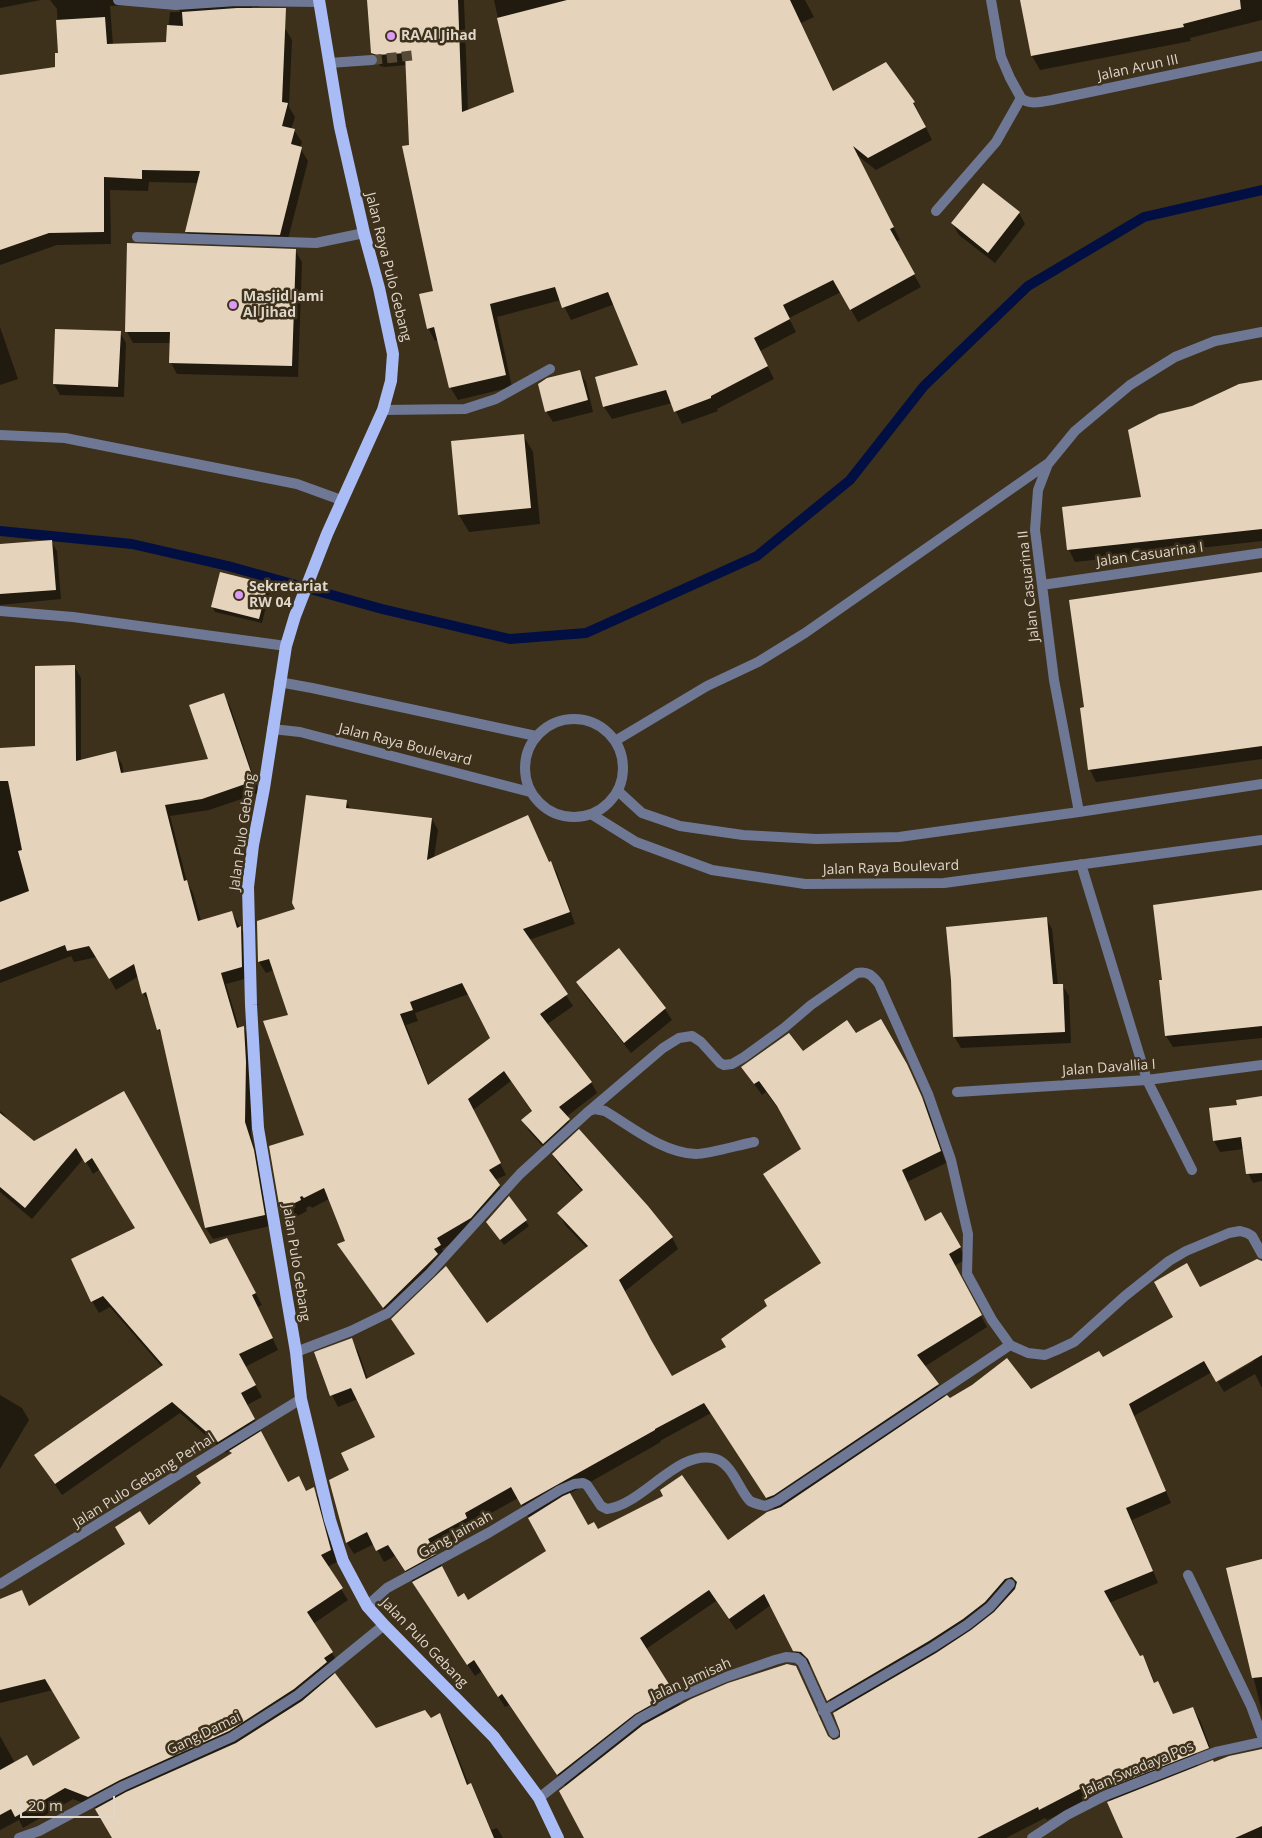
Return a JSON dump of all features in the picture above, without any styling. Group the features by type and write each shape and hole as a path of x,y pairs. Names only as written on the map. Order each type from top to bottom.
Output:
{"main road":[{"name":"Jalan Raya Pulo Gebang","path":"295,616 341,500 383,410 390,381 393,354 340,127 319,1"},
{"name":"Jalan Pulo Gebang","path":"295,616 286,646 279,682 248,886 251,1005 258,1128 296,1352 301,1399 330,1520 343,1562 367,1606 494,1737 539,1798 558,1838"}],"street":[{"path":"118,0 176,3 319,1"},
{"path":"936,211 996,142 1021,98 1001,57 991,0"},
{"name":"Jalan Arun III","path":"1021,98 1025,101 1037,102 1052,100 1262,56"},
{"path":"329,63 372,60"},
{"path":"137,237 316,243 364,233"},
{"name":"Jalan Casuarina II","path":"1079,812 1054,680 1035,530 1038,490 1048,464 1075,431 1123,391 1175,357 1214,340 1262,332"},
{"path":"383,410 465,409 496,399 550,369"},
{"path":"0,435 65,438 297,484 341,500"},
{"path":"615,741 707,686 758,662 805,633 1048,464"},
{"name":"Jalan Casuarina I","path":"1042,585 1262,553"},
{"path":"0,611 73,617 286,646"},
{"path":"279,682 536,736"},
{"path":"568,719 586,720 602,728 615,741 622,757 623,775 618,791 606,805 591,814 580,817 568,817 543,807 530,792 525,773 527,754 536,736 550,725 568,719"},
{"name":"Jalan Raya Boulevard","path":"272,729 300,732 530,792"},
{"path":"618,791 642,813 680,826 743,835 816,839 899,837 1262,784"},
{"name":"Jalan Raya Boulevard","path":"591,814 636,842 712,870 805,884 944,883 1262,840"},
{"path":"1081,864 1147,1080 1192,1170"},
{"path":"296,1352 351,1331 388,1313 430,1273 520,1174 589,1111 663,1048 679,1038 692,1036 701,1042 720,1064 732,1064 784,1028 811,1005 857,974 864,972 870,973 879,984 928,1094 951,1160 968,1234 967,1274 992,1320 1010,1345 1028,1353 1045,1354 1074,1342 1154,1272 1186,1251 1229,1233 1240,1231 1252,1236 1262,1254"},
{"name":"Jalan Davallia I","path":"957,1092 1147,1080 1262,1065"},
{"path":"589,1111 595,1109 605,1111 667,1148 683,1152 697,1154 754,1142"},
{"name":"Gang Jaimah","path":"367,1606 387,1588 490,1532 560,1490 574,1484 583,1483 587,1485 601,1506 607,1509 614,1508 628,1502 667,1474 691,1460 709,1457 719,1460 734,1476 750,1501 765,1506 777,1501 1010,1345"},
{"name":"Jalan Pulo Gebang Perhal","path":"0,1584 301,1399"},
{"path":"1188,1575 1251,1706 1262,1736"},
{"path":"823,1712 933,1648 967,1625 990,1606 1010,1584"},
{"name":"Gang Damai","path":"19,1838 39,1831 124,1786 232,1737 263,1719 298,1695 384,1625"},
{"name":"Jalan Jamisah","path":"539,1798 639,1720 681,1696 726,1677 786,1657 797,1658 802,1662 834,1733"},
{"name":"Jalan Swadaya Pos","path":"1032,1838 1067,1815 1104,1796 1216,1752 1262,1742"}],"building":[{"path":"367,0 458,0 462,112 514,92 497,18 567,0 790,0 833,91 886,62 915,102 913,103 926,127 868,158 853,146 894,227 890,229 915,274 850,310 833,280 783,305 790,319 754,338 768,366 711,396 711,398 674,412 666,390 603,407 595,377 638,365 608,292 562,308 555,287 490,304 506,375 449,388 434,327 427,329 419,294 433,291 402,146 409,145 405,53 377,55 371,53"},
{"path":"1020,0 1240,0 1241,9 1183,24 1184,27 1031,56"},
{"path":"237,8 286,8 282,102 288,103 282,126 295,129 291,144 302,147 280,235 185,232 200,171 142,170 142,179 104,177 104,232 49,233 0,250 0,75 55,67 55,53 58,53 56,20 105,17 107,44 166,42 167,25 183,26 182,12"},
{"path":"983,183 1020,212 988,253 951,223"},
{"name":"Masjid Jami Al Jihad","path":"127,243 296,249 292,366 169,363 170,332 125,332"},
{"path":"55,329 121,331 118,387 53,384"},
{"path":"580,370 588,400 545,412 538,384 547,378"},
{"path":"1262,380 1262,529 1067,550 1062,507 1141,497 1128,430 1159,414 1192,406 1239,384"},
{"path":"524,434 531,508 458,515 451,441"},
{"path":"52,540 56,590 0,594 0,544"},
{"name":"Sekretariat RW 04","path":"220,572 268,584 259,619 211,607"},
{"path":"1262,572 1262,746 1088,770 1080,708 1084,707 1069,600"},
{"path":"75,665 76,761 116,751 121,773 208,759 189,705 224,693 254,781 202,799 165,805 184,881 187,880 198,921 232,911 237,928 241,926 242,967 221,973 237,1028 244,1026 246,1062 245,1122 254,1150 265,1215 205,1228 160,1029 157,1030 146,992 142,994 134,964 109,979 89,946 67,951 65,945 0,970 0,902 29,891 18,851 22,850 8,781 0,781 0,748 35,746 35,666"},
{"path":"306,795 347,800 346,808 432,818 427,860 528,815 549,862 551,861 570,912 523,929 568,994 540,1014 592,1082 559,1107 570,1119 543,1144 521,1120 532,1111 504,1071 468,1099 501,1163 489,1170 500,1185 471,1218 437,1238 441,1245 434,1249 438,1254 383,1308 337,1244 345,1241 324,1188 304,1198 300,1197 301,1200 280,1210 269,1146 304,1135 263,1021 288,1015 269,959 258,962 257,921 295,909 292,903","holes":["462,983 490,1038 428,1085 400,1014 413,1010 410,1002"]},
{"path":"1262,890 1262,1026 1165,1036 1159,980 1162,980 1153,905"},
{"path":"1047,917 1053,984 1063,984 1065,1032 953,1037 951,980 946,927"},
{"path":"619,948 666,1008 624,1043 576,982"},
{"path":"881,1019 907,1064 922,1097 941,1151 902,1170 925,1221 941,1212 961,1247 949,1254 982,1315 917,1355 939,1384 774,1495 766,1498 704,1403 521,1505 511,1487 465,1513 467,1518 428,1539 436,1554 405,1571 388,1545 376,1551 367,1532 346,1543 329,1480 349,1470 341,1453 375,1437 351,1388 330,1396 314,1352 352,1338 366,1379 415,1354 391,1319 446,1266 487,1323 588,1246 557,1213 583,1190 552,1154 579,1129 673,1237 619,1280 672,1376 726,1347 721,1339 767,1306 764,1300 821,1263 763,1174 801,1149 777,1106 759,1081 754,1084 741,1067 789,1033 803,1051 847,1020 856,1033"},
{"path":"124,1091 210,1244 227,1238 256,1293 252,1295 273,1338 239,1354 256,1385 241,1393 255,1419 218,1442 172,1402 55,1484 34,1455 163,1365 103,1296 91,1302 71,1259 135,1228 92,1158 85,1163 76,1148 25,1208 0,1187 0,1113 34,1141"},
{"path":"1262,1096 1262,1173 1246,1174 1241,1137 1213,1141 1209,1108 1237,1105 1236,1100"},
{"path":"509,1196 527,1220 500,1240 486,1222"},
{"path":"1257,1259 1262,1261 1262,1355 1216,1382 1204,1361 1129,1404 1166,1491 1126,1508 1153,1571 1104,1591 1140,1656 1143,1655 1154,1683 1158,1681 1173,1714 1193,1707 1209,1748 1102,1790 1097,1780 1039,1810 1038,1807 977,1838 584,1838 559,1791 643,1725 691,1699 728,1683 787,1664 796,1666 828,1736 833,1740 837,1739 840,1737 840,1731 833,1713 936,1653 971,1630 994,1612 1015,1589 1017,1582 1012,1577 1005,1579 985,1602 963,1619 827,1701 808,1659 801,1652 793,1651 764,1594 729,1619 709,1590 640,1638 674,1692 635,1714 557,1775 502,1694 498,1697 474,1660 467,1665 412,1582 442,1566 458,1597 464,1593 468,1600 546,1551 528,1518 563,1496 570,1493 588,1525 594,1522 598,1529 663,1496 660,1490 682,1475 728,1540 767,1512 781,1507 947,1395 950,1398 972,1385 1007,1358 1031,1389 1099,1351 1103,1357 1173,1317 1154,1282 1187,1263 1200,1287"},
{"path":"261,1431 288,1482 299,1476 306,1491 314,1487 331,1550 321,1555 343,1588 307,1612 333,1652 324,1658 327,1662 294,1689 229,1731 120,1780 88,1797 65,1788 15,1817 11,1809 0,1815 0,1770 27,1755 33,1766 80,1738 45,1679 0,1690 0,1599 22,1590 29,1606 125,1544 115,1527 140,1511 149,1525 201,1483 196,1476 232,1453 229,1451"},
{"path":"1262,1559 1262,1677 1252,1678 1226,1568"},
{"path":"335,1673 376,1728 425,1710 431,1718 440,1713 467,1785 471,1783 494,1838 112,1838 95,1809 126,1792 236,1743 302,1701"},
{"path":"1262,1749 1262,1826 1235,1838 1123,1838 1107,1802 1213,1760 1214,1762 1229,1756"}],"waterway":[{"path":"0,531 132,544 228,566 382,609 510,639 586,633 757,556 850,480 924,386 1028,286 1144,217 1262,190"}],"tunnel":[{"path":"372,60 416,55"}],"place":[{"name":"RA Al Jihad","path":"391,36"},
{"name":"Masjid Jami Al Jihad","path":"233,305"},
{"name":"Sekretariat RW 04","path":"239,595"}]}
